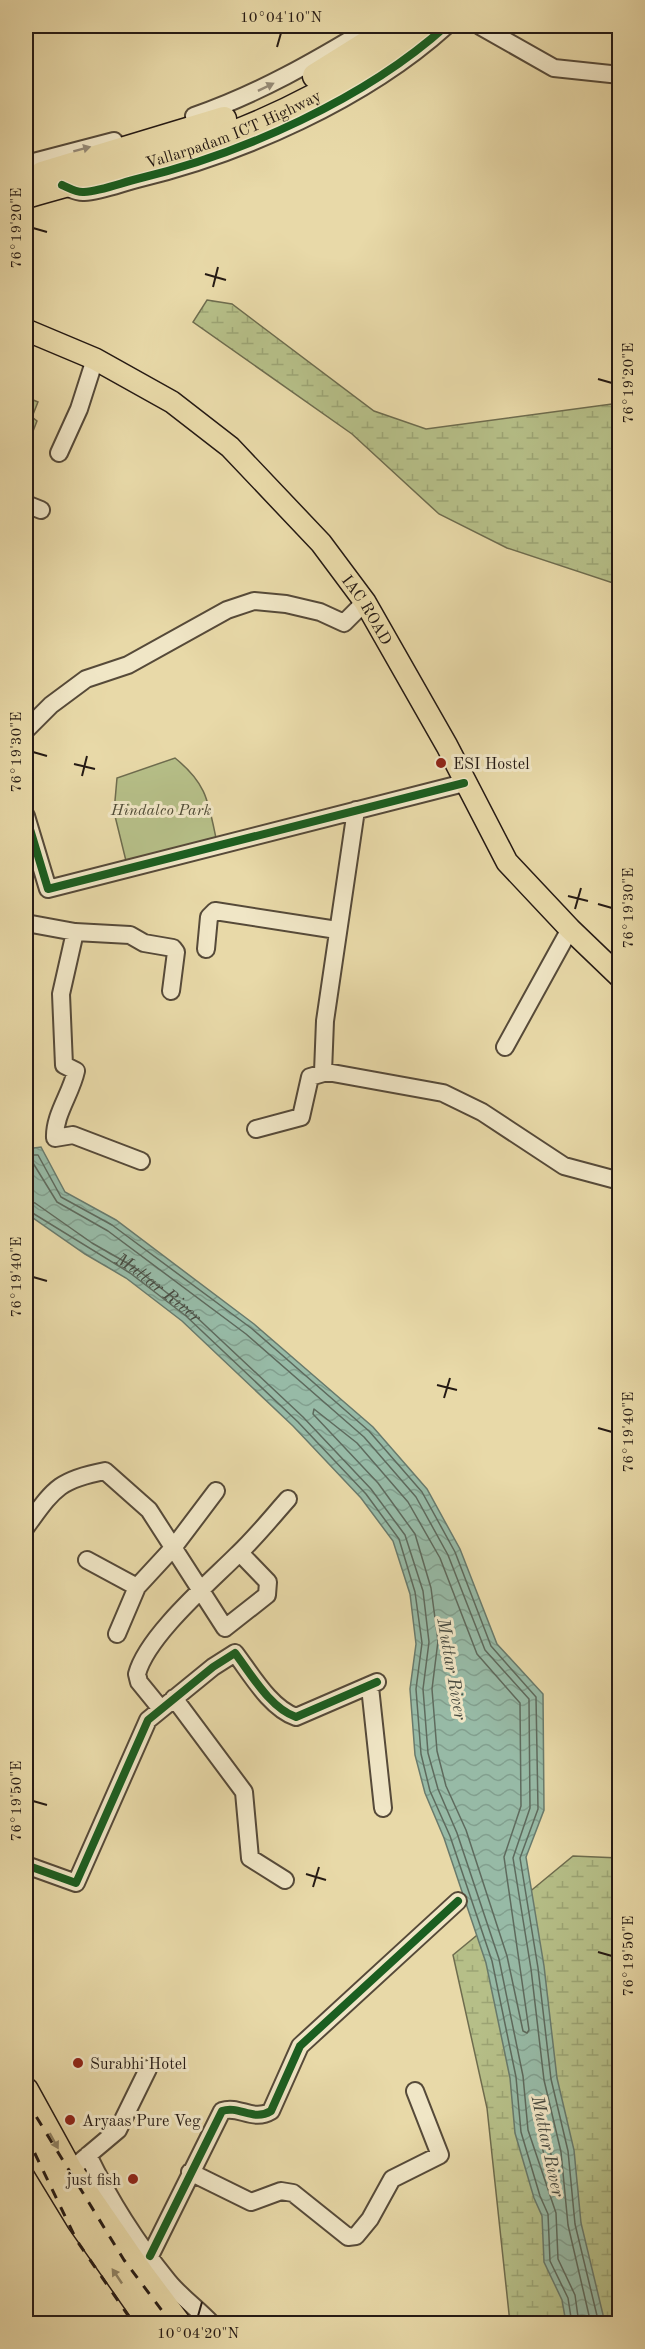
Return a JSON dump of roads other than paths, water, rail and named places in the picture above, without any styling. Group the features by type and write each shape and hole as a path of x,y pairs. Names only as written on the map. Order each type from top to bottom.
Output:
{"highway":[{"name":"Vallarpadam ICT Highway","path":"26,179 207,126 274,99 396,26"},
{"name":"Vallarpadam ICT Highway","path":"26,196 161,158 247,128 300,103 358,70 424,26"},
{"path":"26,2090 79,2163 143,2276 179,2324"},
{"path":"26,2134 79,2221 151,2324"}],"main road":[{"name":"IAC ROAD","path":"26,330 95,359 172,402 230,447 321,543 365,602 447,746 464,783 507,862 570,929 620,977"}],"street":[{"path":"26,164 151,131 232,103 300,70 373,26"},
{"path":"62,185 82,193 160,174 232,150 290,125 345,96 398,62 446,26"},
{"path":"480,26 554,68 620,75"},
{"path":"59,453 80,409 95,359"},
{"path":"26,730 51,705 86,679 128,665 228,610 254,601 286,604 320,612 344,623 365,602"},
{"path":"26,816 48,889 464,783"},
{"path":"323,1072 325,1021 337,954 337,930 356,810"},
{"path":"206,949 209,917 215,910 337,930"},
{"path":"26,923 75,932 130,935 144,943 173,948 176,952 171,991"},
{"path":"505,1047 570,929"},
{"path":"75,932 61,994 64,1065 76,1071 73,1084 54,1125 55,1138 74,1135 141,1161"},
{"path":"256,1129 302,1117 310,1077 323,1072 443,1093 482,1112 564,1166 620,1181"},
{"path":"26,1527 53,1490 74,1477 105,1471 149,1510 225,1628 267,1595 268,1582 240,1553"},
{"path":"117,1634 137,1587 173,1548 216,1491"},
{"path":"161,1708 140,1682 137,1674 150,1648 201,1590 240,1553 288,1499"},
{"path":"87,1560 137,1587"},
{"path":"26,1865 76,1883 148,1720 213,1667 235,1653 274,1702 284,1712 296,1717 373,1684 383,1808"},
{"path":"174,1698 244,1792 250,1858 285,1880"},
{"path":"150,2256 222,2111 230,2109 254,2116 271,2111 300,2046 458,1901"},
{"path":"148,2069 118,2130 79,2163 108,2195 130,2232 169,2282 212,2324"},
{"path":"190,2172 251,2202 281,2191 293,2193 348,2236 356,2236 370,2220 392,2179 440,2155 415,2091"}],"water":[{"name":"Muttar River","path":"41,1147 65,1192 116,1220 254,1324 373,1427 427,1489 460,1549 497,1644 543,1694 544,1810 526,1857 544,1966 557,2078 574,2150 581,2223 605,2323 566,2323 562,2300 544,2262 542,2216 534,2198 515,2133 510,2078 486,1963 444,1838 425,1793 415,1755 410,1689 416,1644 410,1594 393,1541 361,1498 293,1426 182,1321 126,1278 85,1254 26,1213 26,1149"}],"railway":[{"path":"26,2100 124,2260 172,2324"},
{"path":"26,2135 77,2241 134,2324"}],"place":[{"name":"ESI Hostel","path":"441,763"},
{"name":"Surabhi Hotel","path":"78,2063"},
{"name":"Aryaas Pure Veg","path":"70,2120"},
{"name":"just fish","path":"133,2179"}],"park label":[{"name":"Hindalco Park","path":"161,809"}]}
